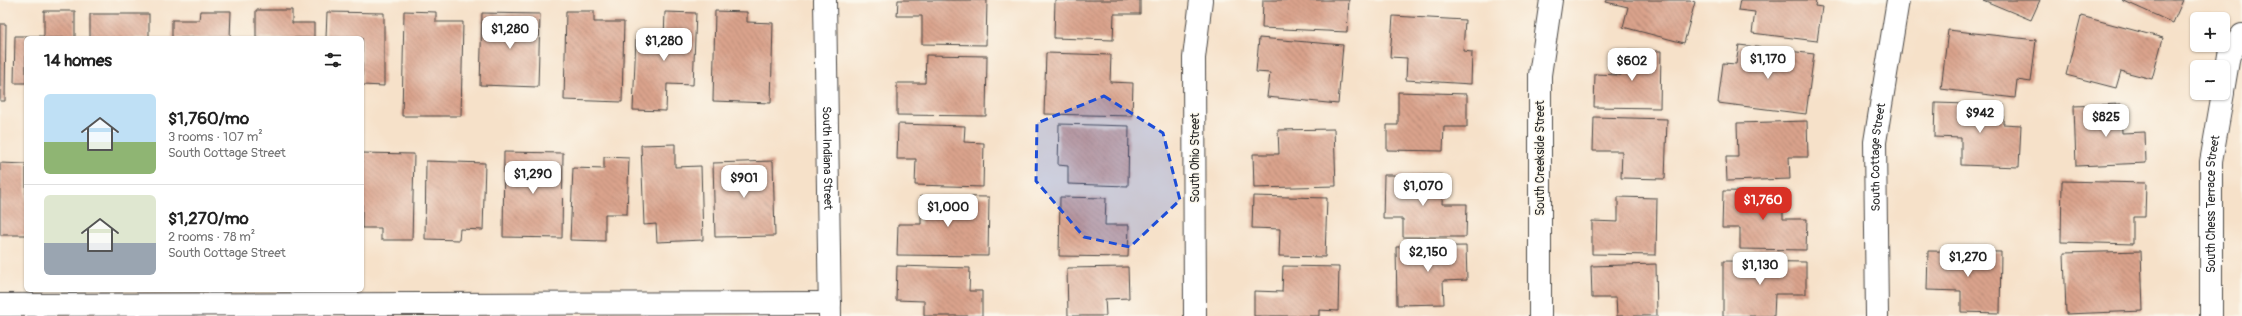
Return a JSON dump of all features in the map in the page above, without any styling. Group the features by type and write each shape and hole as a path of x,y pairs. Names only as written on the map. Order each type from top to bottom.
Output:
{"street":[{"name":"South Indiana Street","path":"826,0 830,310"},
{"name":"South Ohio Street","path":"1195,316 1194,58 1201,0"},
{"name":"South Creekside Street","path":"1540,316 1540,75 1550,0"},
{"name":"South Cottage Street","path":"1876,316 1875,142 1898,0"},
{"name":"South Chess Terrace Street","path":"2228,60 2229,55 2242,35"},
{"name":"South Chess Terrace Street","path":"2211,316 2211,162 2222,100"},
{"path":"0,305 830,310"}],"highlighted area":[{"path":"1104,96 1163,133 1180,200 1130,247 1084,237 1036,181 1037,123"}],"building":[{"path":"898,0 987,0 986,45 922,44 922,16 897,16"},
{"path":"1055,0 1140,0 1140,14 1114,14 1113,40 1054,38"},
{"path":"1263,0 1349,0 1347,32 1262,28"},
{"path":"1607,0 1690,0 1695,2 1684,43 1623,27 1628,7 1606,2"},
{"path":"1740,0 1816,0 1815,6 1822,7 1817,41 1752,33 1755,12 1738,10"},
{"path":"1983,0 2040,0 2031,20"},
{"path":"2122,0 2183,0 2173,23"},
{"path":"256,10 292,10 292,23 314,23 314,36 256,36"},
{"path":"44,11 75,11 75,36 44,36"},
{"path":"200,11 231,11 230,36 172,36 172,20 199,20"},
{"path":"404,11 436,12 436,22 463,22 461,116 402,116"},
{"path":"566,11 594,11 594,22 624,22 622,102 564,100"},
{"path":"715,11 747,12 747,22 773,23 771,103 713,101"},
{"path":"327,12 384,13 384,86 364,85 364,36 326,36"},
{"path":"665,12 696,13 693,85 667,84 666,111 633,110 636,37 664,38"},
{"path":"482,13 540,14 538,87 480,85"},
{"path":"90,14 149,14 149,36 90,36"},
{"path":"1393,16 1465,20 1463,51 1472,52 1471,84 1406,80 1407,58 1390,57"},
{"path":"2081,16 2163,38 2152,79 2121,71 2116,88 2066,75"},
{"path":"0,24 6,24 5,101 0,101"},
{"path":"1948,30 2036,40 2031,82 2017,80 2015,98 1941,89"},
{"path":"15,36 24,36 24,83 14,83"},
{"path":"1259,38 1343,45 1338,104 1267,97 1270,73 1256,72"},
{"path":"1739,45 1814,54 1806,114 1718,103 1723,63 1736,64"},
{"path":"1622,50 1661,51 1660,108 1594,107 1595,74 1621,75"},
{"path":"1046,53 1111,55 1110,82 1133,83 1132,116 1044,114"},
{"path":"926,55 987,56 986,116 897,115 897,83 925,83"},
{"path":"1398,92 1467,94 1467,127 1444,127 1443,151 1387,150 1387,125 1398,125"},
{"path":"1935,103 2004,105 2003,124 2021,125 2019,167 1961,165 1961,138 1934,137"},
{"path":"2121,104 2122,133 2145,132 2146,163 2076,166 2074,106"},
{"path":"1594,117 1667,119 1665,179 1621,178 1622,151 1593,151"},
{"path":"1807,121 1808,157 1789,157 1790,179 1727,181 1726,157 1738,157 1737,123"},
{"path":"898,124 965,126 964,142 984,143 983,187 915,185 916,159 897,159"},
{"path":"1059,124 1129,126 1128,186 1068,184 1068,166 1058,165"},
{"path":"1334,129 1336,186 1254,188 1253,154 1279,154 1278,130"},
{"path":"675,144 675,167 701,166 703,240 657,242 656,224 644,225 641,145"},
{"path":"504,152 563,153 562,238 503,237"},
{"path":"364,153 414,154 412,240 381,240 381,228 364,228"},
{"path":"604,157 629,158 627,214 605,214 605,241 570,240 573,168 604,169"},
{"path":"426,161 485,163 483,230 460,229 459,240 425,239"},
{"path":"773,161 775,236 715,237 713,163"},
{"path":"0,163 24,164 24,235 0,235"},
{"path":"1384,175 1443,175 1442,204 1467,204 1466,237 1403,237 1403,219 1383,219"},
{"path":"2062,181 2146,183 2145,217 2133,217 2133,244 2061,242"},
{"path":"1723,191 1783,192 1783,219 1807,219 1806,250 1740,249 1740,228 1722,228"},
{"path":"921,196 989,197 988,256 897,255 898,224 921,224"},
{"path":"1253,196 1327,198 1325,257 1279,256 1280,229 1252,228"},
{"path":"1060,197 1106,198 1105,225 1129,225 1128,257 1059,256"},
{"path":"1618,197 1657,198 1656,255 1592,254 1592,221 1618,222"},
{"path":"1466,246 1467,280 1443,281 1444,304 1397,305 1396,247"},
{"path":"1928,251 2001,252 2000,313 1961,312 1961,291 1927,290"},
{"path":"2141,251 2143,311 2066,314 2064,253"},
{"path":"1723,261 1806,262 1806,294 1775,294 1774,316 1723,316"},
{"path":"1656,264 1657,316 1617,316 1616,298 1592,298 1591,266"},
{"path":"897,266 970,268 969,291 982,291 982,316 924,316 924,301 896,300"},
{"path":"1283,266 1339,267 1338,311 1319,310 1319,316 1254,316 1254,291 1282,292"},
{"path":"1128,267 1129,298 1105,299 1106,316 1068,316 1067,268"}]}
